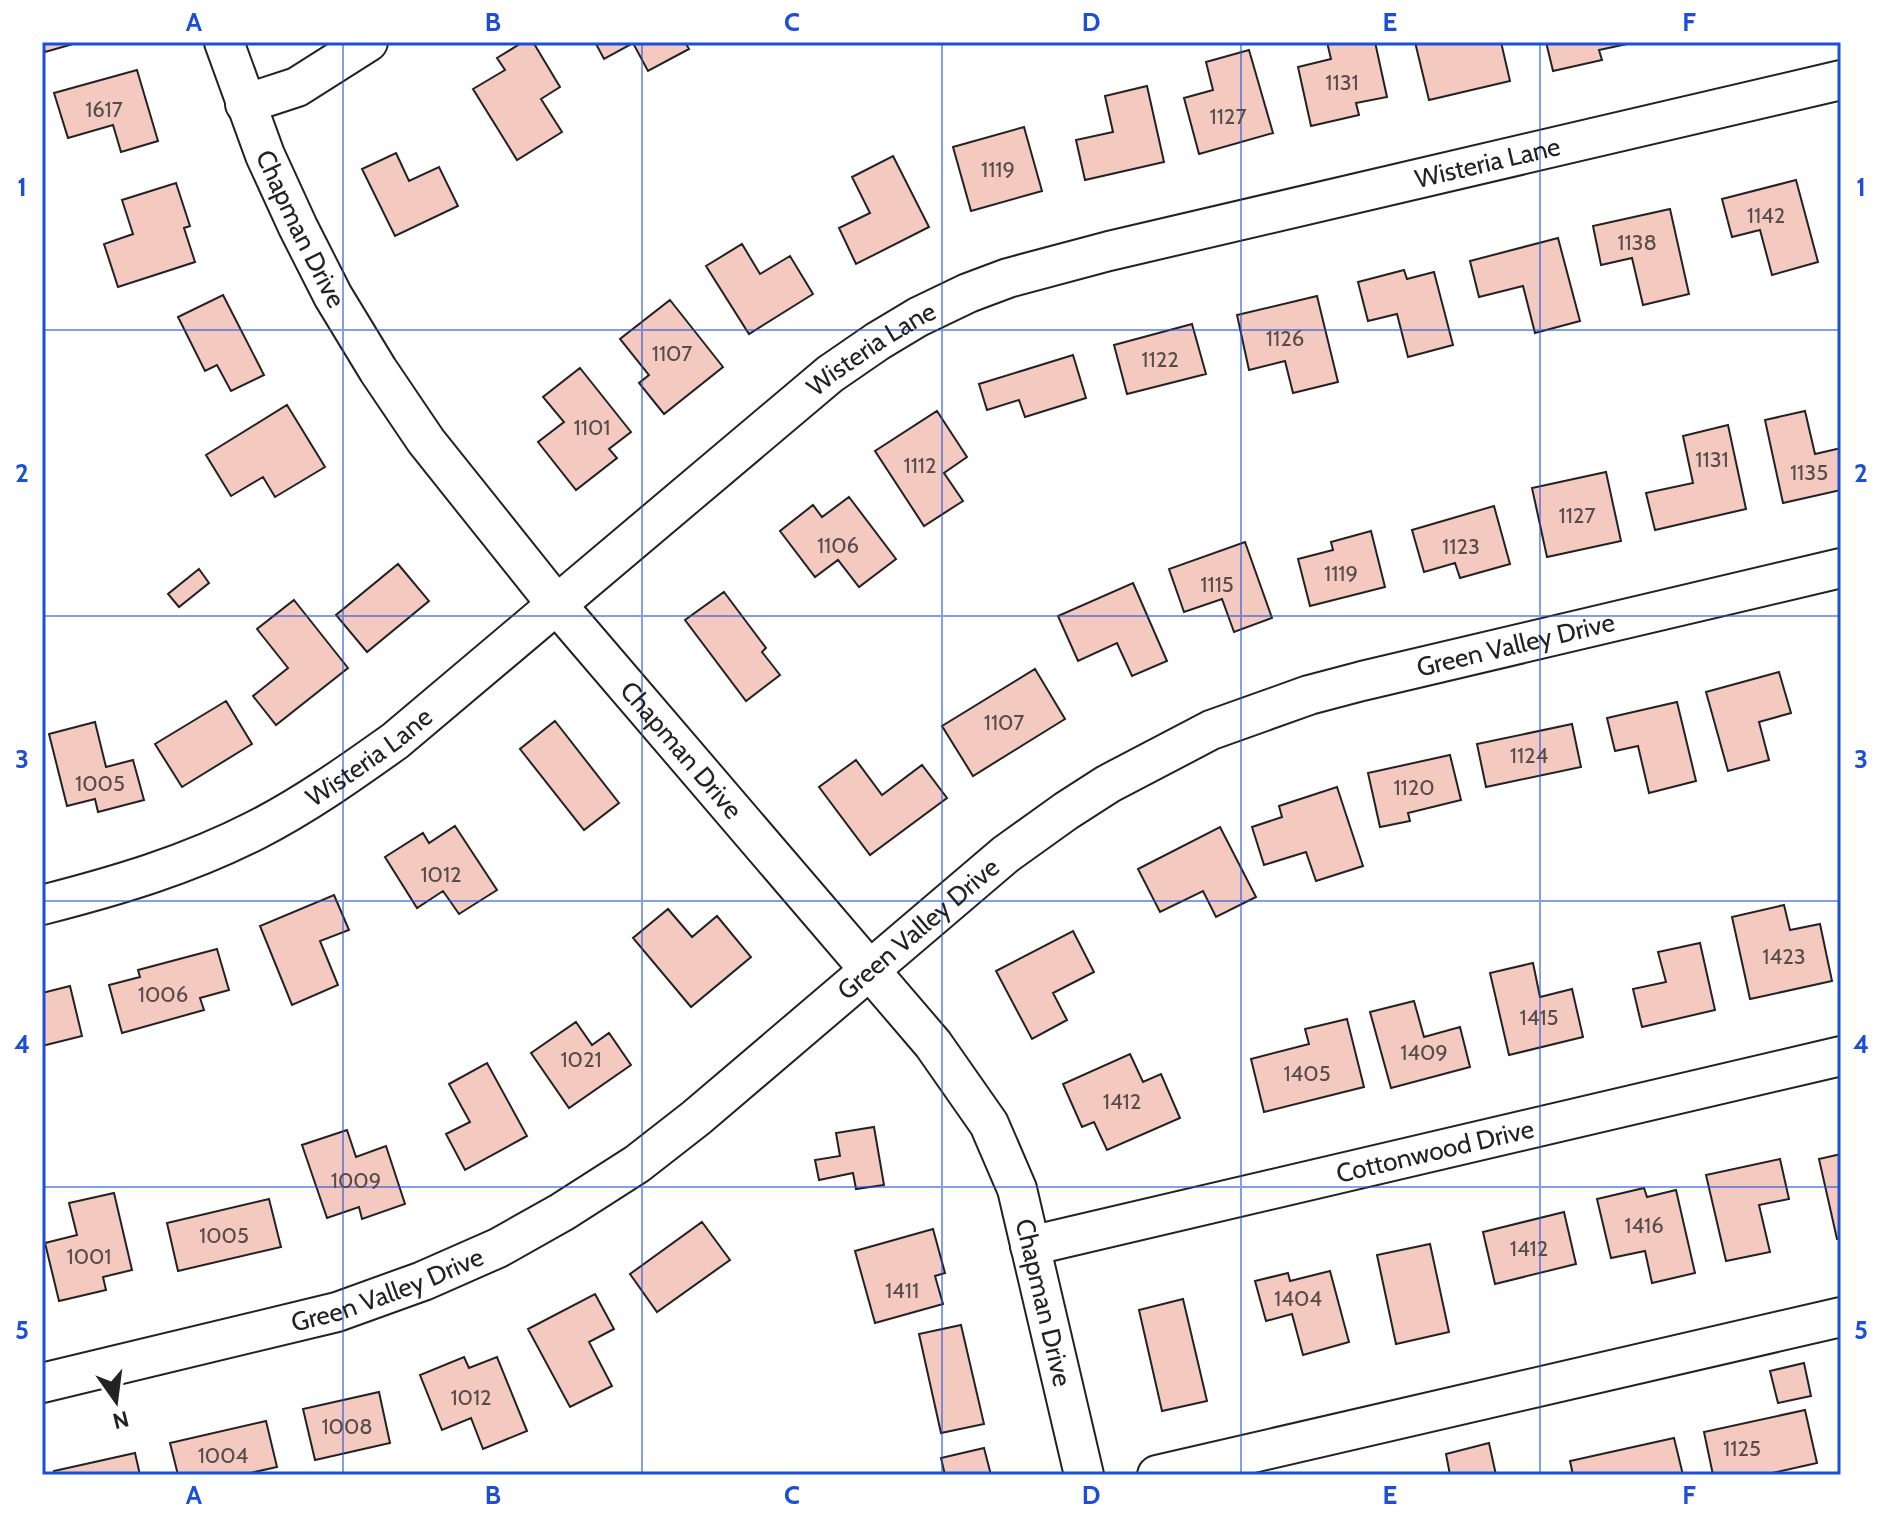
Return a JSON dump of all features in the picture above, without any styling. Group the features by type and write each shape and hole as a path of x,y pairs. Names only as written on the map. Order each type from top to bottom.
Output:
{"street":[{"name":"Chapman Drive","path":"224,42 265,155 298,227 333,296 426,441 557,605 933,1044 989,1124 1017,1189 1084,1475"},
{"path":"245,104 297,87 368,42"},
{"name":"Wisteria Lane","path":"42,905 125,884 210,851 257,829 333,785 395,741 830,374 918,317 968,293 1008,278 1109,251 1841,80"},
{"name":"Green Valley Drive","path":"42,1383 337,1312 423,1281 498,1248 637,1164 696,1118 1006,854 1108,784 1211,730 1309,695 1362,681 1841,568"},
{"name":"Cottonwood Drive","path":"1030,1246 1841,1056"},
{"path":"1157,1475 1841,1317"}],"building":[{"path":"42,42 80,42 45,52"},
{"path":"523,42 533,42 560,87 541,99 562,132 517,160 473,89 505,70 497,58"},
{"path":"595,42 685,42 689,49 648,71 633,43 604,59"},
{"path":"1327,42 1375,42 1387,97 1356,103 1359,115 1311,126 1298,67 1331,59"},
{"path":"1415,42 1501,42 1510,81 1429,100"},
{"path":"1546,42 1627,44 1599,50 1602,60 1553,71"},
{"path":"1249,50 1273,133 1199,154 1184,98 1213,90 1206,62"},
{"path":"137,70 158,141 121,152 113,125 68,138 54,93"},
{"path":"1147,86 1164,162 1085,180 1076,140 1113,132 1105,96"},
{"path":"1024,127 1042,191 971,211 953,147"},
{"path":"396,153 409,181 439,167 458,206 395,236 362,169"},
{"path":"893,156 929,227 856,264 839,228 870,213 852,177"},
{"path":"1796,180 1818,262 1772,275 1760,230 1732,237 1722,199"},
{"path":"176,183 190,226 184,228 195,262 118,287 104,244 133,234 122,200"},
{"path":"1670,209 1689,294 1643,305 1632,258 1601,265 1593,226"},
{"path":"1558,238 1580,321 1535,333 1523,286 1479,297 1470,261"},
{"path":"742,244 760,274 790,256 813,294 749,334 706,266"},
{"path":"1404,270 1407,279 1434,272 1453,345 1408,357 1397,314 1368,321 1358,282"},
{"path":"223,295 264,375 231,391 217,365 205,371 178,317"},
{"path":"1317,296 1338,382 1293,393 1285,361 1249,370 1237,315"},
{"path":"670,300 723,367 664,414 639,383 649,375 620,339"},
{"path":"1192,324 1206,374 1127,394 1114,345"},
{"path":"1073,355 1086,398 1025,417 1019,400 987,410 979,384"},
{"path":"580,368 631,432 609,449 617,458 576,490 538,442 564,422 543,397"},
{"path":"287,405 325,467 275,497 263,477 231,496 206,455"},
{"path":"937,411 967,457 944,473 963,501 924,526 875,451"},
{"path":"1805,411 1815,454 1841,448 1841,490 1783,503 1765,420"},
{"path":"1728,425 1746,509 1655,530 1646,493 1693,483 1683,436"},
{"path":"1606,472 1621,541 1547,557 1532,488"},
{"path":"849,497 896,559 859,587 838,560 815,577 780,531 813,505 822,517"},
{"path":"1494,506 1510,564 1460,578 1455,563 1424,572 1412,530"},
{"path":"1371,531 1385,587 1310,606 1298,559 1333,550 1331,542"},
{"path":"1245,542 1272,618 1234,632 1222,599 1184,612 1169,569"},
{"path":"398,564 429,601 367,652 336,615"},
{"path":"199,569 209,583 179,607 168,594"},
{"path":"1133,583 1167,661 1132,676 1117,643 1078,661 1058,616"},
{"path":"724,592 766,648 762,652 780,675 746,701 685,620"},
{"path":"294,600 348,668 276,725 253,696 288,668 257,629"},
{"path":"1035,669 1065,719 973,776 942,726"},
{"path":"1779,672 1791,713 1759,722 1769,760 1728,771 1706,692"},
{"path":"226,701 252,744 182,787 155,744"},
{"path":"1677,702 1696,781 1649,793 1638,746 1615,751 1607,718"},
{"path":"555,721 619,803 584,830 520,749"},
{"path":"95,722 106,767 133,760 144,800 98,812 95,799 67,806 49,734"},
{"path":"1572,724 1581,767 1486,787 1477,744"},
{"path":"1450,755 1461,800 1408,813 1410,821 1380,827 1368,773"},
{"path":"856,760 882,795 922,765 947,798 870,855 819,787"},
{"path":"1337,787 1363,866 1316,881 1306,852 1264,865 1252,827 1282,817 1279,806"},
{"path":"455,826 497,890 459,914 443,891 417,908 385,857 423,833 429,843"},
{"path":"1220,827 1256,897 1216,917 1203,891 1160,912 1138,869"},
{"path":"334,895 349,930 320,941 338,985 292,1005 260,926"},
{"path":"1784,905 1790,930 1820,924 1832,981 1750,999 1732,917"},
{"path":"668,909 692,937 717,916 751,957 691,1007 633,938"},
{"path":"1073,931 1094,972 1053,993 1067,1020 1032,1039 996,971"},
{"path":"1700,943 1715,1010 1642,1027 1633,989 1666,982 1658,952"},
{"path":"217,949 229,990 200,998 204,1010 122,1033 109,985 140,977 138,970"},
{"path":"1533,963 1540,997 1572,989 1583,1037 1509,1055 1490,973"},
{"path":"70,986 82,1036 42,1046 42,993"},
{"path":"1414,1001 1424,1037 1460,1027 1470,1067 1391,1088 1370,1012"},
{"path":"1347,1019 1364,1087 1264,1112 1251,1059 1309,1044 1305,1029"},
{"path":"576,1022 592,1045 609,1033 631,1065 569,1108 531,1053"},
{"path":"1130,1054 1143,1082 1161,1074 1180,1118 1107,1150 1094,1122 1082,1127 1063,1084"},
{"path":"487,1063 527,1136 465,1170 446,1134 470,1122 449,1084"},
{"path":"874,1127 884,1185 856,1189 853,1173 819,1180 815,1160 840,1156 836,1133"},
{"path":"347,1130 356,1157 386,1146 405,1204 362,1219 359,1207 327,1218 302,1145"},
{"path":"1841,1154 1841,1238 1837,1239 1819,1159"},
{"path":"1780,1159 1789,1199 1759,1205 1770,1252 1726,1261 1706,1175"},
{"path":"1644,1188 1647,1197 1676,1190 1695,1273 1652,1283 1645,1251 1611,1258 1597,1199"},
{"path":"114,1193 132,1270 103,1277 106,1290 59,1301 45,1243 77,1235 69,1203"},
{"path":"269,1199 281,1247 178,1271 167,1223"},
{"path":"1564,1212 1576,1264 1495,1284 1483,1232"},
{"path":"702,1222 730,1260 657,1312 630,1274"},
{"path":"933,1229 945,1273 935,1276 943,1304 875,1323 855,1251"},
{"path":"1430,1244 1449,1332 1396,1344 1377,1255"},
{"path":"1330,1271 1349,1342 1303,1355 1292,1314 1266,1321 1255,1281 1288,1273 1290,1281"},
{"path":"595,1294 614,1329 589,1342 612,1386 570,1407 528,1329"},
{"path":"1183,1299 1207,1401 1162,1411 1139,1310"},
{"path":"961,1325 984,1424 941,1433 919,1334"},
{"path":"464,1357 469,1368 497,1357 527,1431 483,1449 471,1418 442,1430 420,1375"},
{"path":"1804,1363 1811,1396 1778,1403 1770,1371"},
{"path":"379,1392 390,1443 315,1460 303,1409"},
{"path":"1805,1410 1817,1463 1763,1475 1713,1475 1704,1432"},
{"path":"266,1421 277,1467 241,1475 178,1475 170,1443"},
{"path":"1674,1438 1683,1475 1573,1475 1570,1461"},
{"path":"1489,1443 1496,1475 1450,1475 1446,1454"},
{"path":"984,1448 991,1475 945,1475 941,1458"},
{"path":"135,1453 140,1475 55,1475 54,1471"}]}
